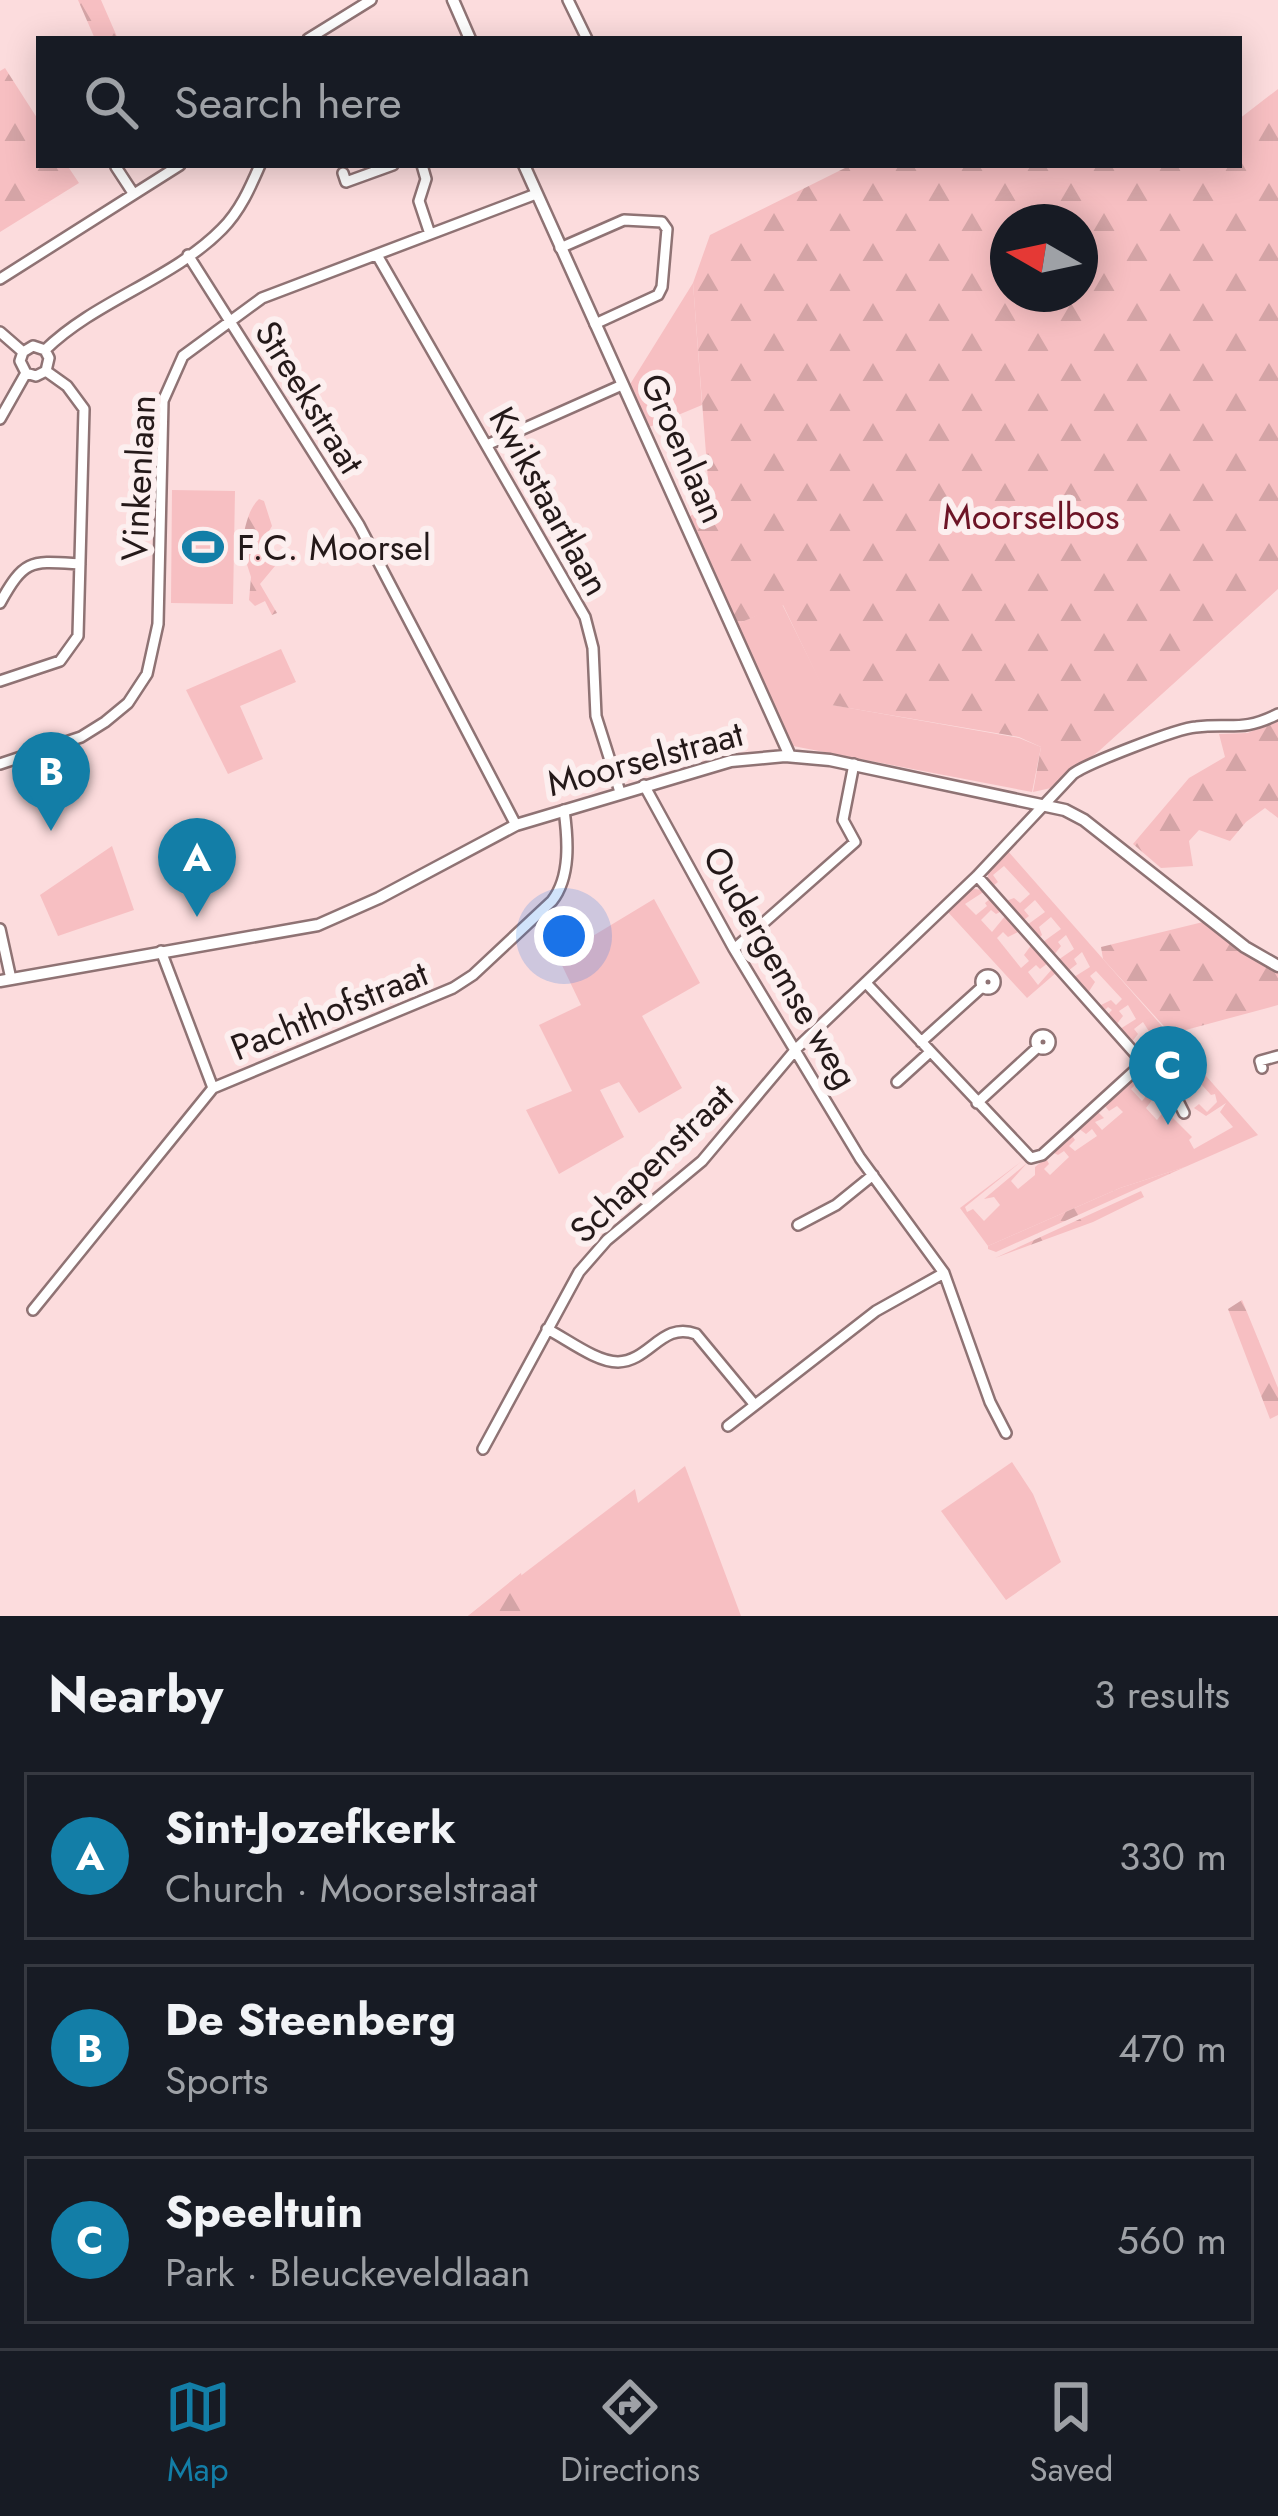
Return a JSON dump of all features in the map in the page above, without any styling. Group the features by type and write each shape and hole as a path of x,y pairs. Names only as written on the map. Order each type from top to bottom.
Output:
{"street":[{"path":"313,36 371,0"},
{"path":"453,0 469,36"},
{"path":"568,0 586,36"},
{"path":"117,168 134,194"},
{"path":"0,279 175,168"},
{"path":"45,350 73,326 222,229 247,196 259,168"},
{"path":"344,173 346,182 385,168"},
{"path":"423,168 426,179 419,201 430,234"},
{"name":"Groenlaan","path":"525,168 790,756"},
{"name":"Vinkenlaan","path":"0,764 93,729 128,703 147,674 158,624 163,401 183,356 262,298 536,194"},
{"path":"560,248 624,220 662,222 667,229 658,295 595,324"},
{"name":"Streekstraat","path":"188,255 359,525 516,825"},
{"name":"Kwikstaartlaan","path":"377,255 585,617 593,649 596,716 620,792"},
{"path":"0,332 22,352"},
{"path":"33,346 45,350 50,363 46,371 36,376 26,373 20,361 22,352 33,346"},
{"path":"0,681 60,661 78,636 84,409 67,386 46,371"},
{"path":"0,419 26,373"},
{"path":"489,444 622,385"},
{"path":"0,603 18,571 29,563 80,564"},
{"name":"Schapenstraat","path":"483,1449 579,1272 702,1161 797,1048 977,876 1044,804 1091,761 1190,728 1252,727 1278,714"},
{"name":"Moorselstraat","path":"6,980 318,925 516,825 720,763 790,756 854,764 1044,804 1084,820 1245,947 1278,966"},
{"path":"734,950 855,842 843,820 854,764"},
{"name":"Oudergemse weg","path":"644,785 734,950 873,1174 944,1274 990,1402 1006,1432"},
{"name":"Pachthofstraat","path":"33,1310 213,1088 453,988 473,975 562,887 564,810"},
{"path":"977,876 1184,1113"},
{"path":"0,929 6,980"},
{"path":"161,951 213,1088"},
{"path":"866,982 1024,1154 1035,1158 1143,1063"},
{"path":"921,1042 982,987"},
{"path":"977,1102 1038,1047"},
{"path":"897,1082 930,1052"},
{"path":"1262,1068 1260,1061 1278,1056"},
{"path":"798,1225 836,1205 873,1174"},
{"path":"728,1426 876,1311 944,1274"},
{"path":"547,1329 610,1361 624,1362 668,1333 684,1329 696,1334 754,1404"}],"green space":[{"path":"78,0 101,0 117,36 94,36"},
{"path":"5,68 36,116 36,168 69,168 79,183 0,232 0,71"},
{"name":"Moorselbos","path":"1278,89 1278,589 1099,751 1051,788 1033,792 1041,747 1019,737 831,705 783,605 737,624 688,517 710,506 693,283 710,235 845,168 1242,168 1242,117"},
{"path":"693,283 702,405 647,428 629,386"},
{"name":"F.C. Moorsel","path":"172,490 235,491 233,604 171,603"},
{"path":"259,499 264,501 272,526 257,552 266,559 280,560 260,584 277,613 272,615 265,601 255,606 249,600 251,577 241,546 249,514"},
{"path":"782,604 832,705 1019,738 1041,747 1032,792 793,746 737,624"},
{"path":"281,649 296,682 240,706 263,759 228,774 186,690"},
{"path":"1278,718 1278,818 1265,808 1230,841 1199,830 1189,841 1193,866 1161,868 1133,844 1189,778 1225,757 1219,734 1248,733"},
{"path":"112,846 134,910 58,936 40,895"},
{"path":"1007,850 1258,1135 988,1246 960,1208 1022,1161 965,1207 967,1212 973,1209 984,1221 1000,1205 994,1197 984,1199 1027,1163 1011,1181 1018,1189 1046,1158 1049,1164 1044,1169 1050,1175 1069,1157 1064,1151 1052,1152 1071,1134 1075,1140 1069,1146 1075,1151 1097,1136 1092,1129 1086,1134 1078,1128 1097,1111 1104,1118 1095,1122 1102,1130 1123,1112 1117,1106 1109,1111 1104,1105 1140,1073 1152,1080 1141,1079 1131,1089 1142,1101 1156,1084 1168,1097 1163,1102 1156,1095 1146,1108 1157,1120 1171,1102 1174,1106 1169,1114 1192,1137 1194,1149 1233,1127 1220,1112 1226,1103 1206,1116 1194,1108 1199,1104 1207,1112 1217,1102 1215,1094 1191,1073 1180,1098 1167,1082 1185,1069 1174,1057 1163,1066 1166,1071 1161,1076 1151,1064 1167,1054 1159,1040 1148,1049 1147,1060 1135,1047 1152,1036 1143,1022 1134,1029 1138,1034 1131,1043 1120,1029 1136,1019 1128,1005 1119,1011 1123,1016 1116,1025 1107,1015 1112,1010 1099,1006 1111,1000 1116,1005 1122,999 1096,971 1090,976 1095,982 1088,993 1074,977 1090,967 1082,952 1068,971 1058,960 1074,949 1066,935 1054,955 1043,942 1061,929 1051,917 1039,927 1039,938 1027,925 1045,912 1035,900 1024,910 1029,916 1024,920 1006,901 1014,898 1020,903 1030,894 1004,866 993,875 998,882 993,886 988,880 988,870"},
{"path":"971,888 985,891 965,904 976,915 991,898 1002,911 991,910 981,920 992,932 1006,915 1020,931 1008,937 1003,932 997,938 1021,968 1029,961 1024,955 1032,944 1048,963 1028,972 1038,985 1053,968 1057,972 1027,998 947,911"},
{"path":"654,899 700,983 642,1016 682,1088 639,1113 619,1082 600,1090 624,1137 559,1174 526,1110 572,1091 539,1025 581,1005 558,957"},
{"path":"1203,922 1278,972 1278,1005 1171,1034 1103,959 1101,947"},
{"path":"1185,1167 996,1252 988,1249 1120,1188"},
{"path":"1141,1191 1144,1197 1093,1222 995,1258"},
{"path":"1242,1300 1278,1388 1278,1415 1270,1419 1228,1309"},
{"path":"1012,1462 1033,1494 1061,1562 1006,1600 941,1511"},
{"path":"685,1466 741,1616 468,1616 635,1489 638,1503"},
{"path":"521,1573 530,1616 468,1616"}],"place":[{"name":"F.C. Moorsel","path":"203,547"},
{"name":"De Steenberg","path":"51,831"},
{"name":"Sint-Jozefkerk","path":"197,917"},
{"name":"Speeltuin","path":"1168,1125"}]}
